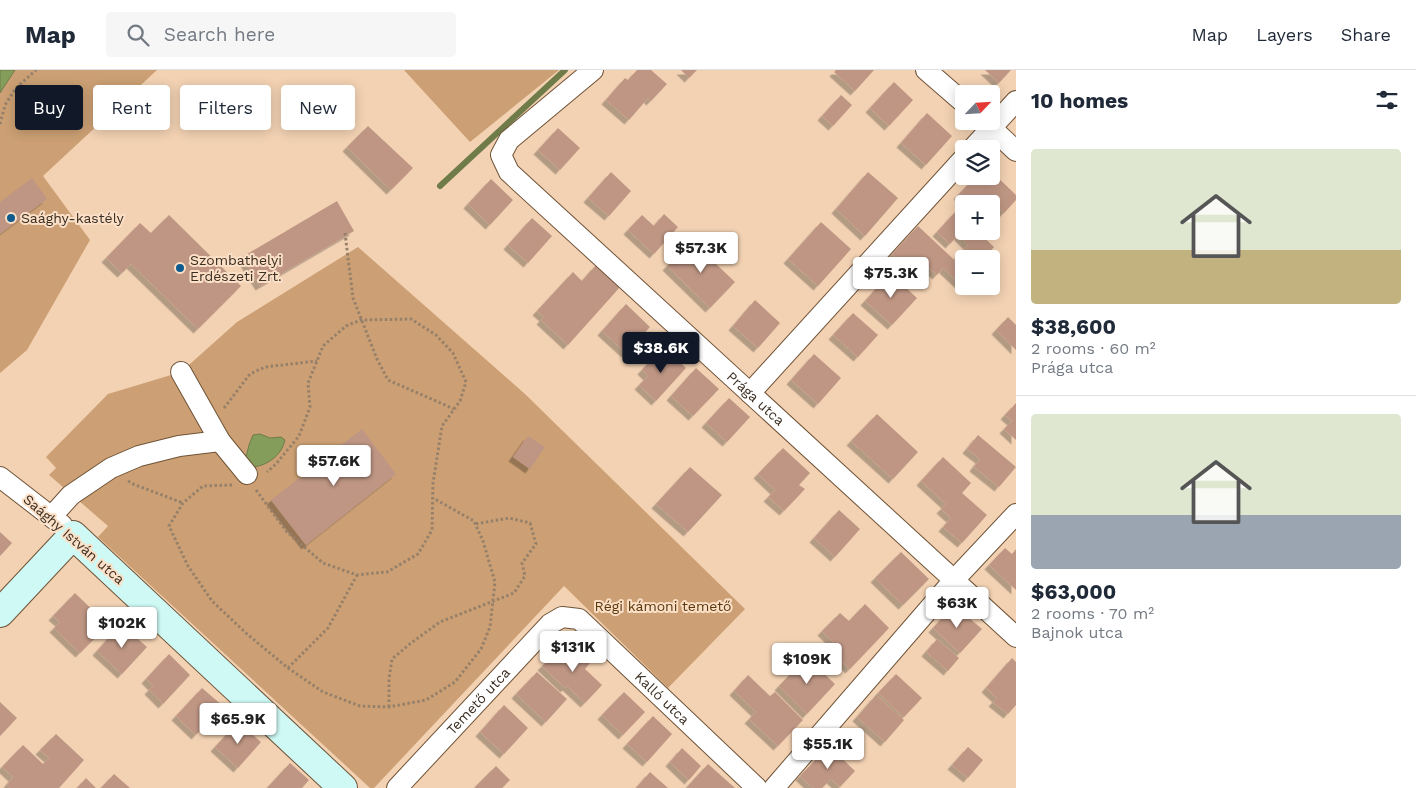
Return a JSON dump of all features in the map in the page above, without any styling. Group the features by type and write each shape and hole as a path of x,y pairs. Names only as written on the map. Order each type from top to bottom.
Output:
{"street":[{"name":"Prága utca","path":"593,70 509,140 500,155 509,172 1016,637"},
{"path":"926,70 955,95"},
{"path":"1000,115 1016,101"},
{"path":"993,130 1016,151"},
{"path":"750,393 955,168"},
{"path":"181,372 220,441 250,478"},
{"path":"52,516 71,495 111,468 139,456 179,446 220,441"},
{"name":"Saághy István utca","path":"0,477 52,516 344,788"},
{"path":"774,788 954,580 1016,514"},
{"path":"0,613 72,535"},
{"name":"Temető utca","path":"397,788 550,624 562,618"},
{"name":"Kalló utca","path":"562,618 579,619 757,788"}],"path":[{"path":"0,124 5,105 16,88 36,70"},
{"path":"345,233 352,298 376,359 388,380 454,409"},
{"path":"250,478 260,497 286,532 323,563 356,575 387,572 418,554 432,530 433,498 434,483 442,426 460,401 466,382 453,353 436,335 411,319 361,320 346,326 324,346 308,383 310,407 299,436 276,464 250,478 203,486 183,503 170,526 188,566 212,601 247,634 288,668 323,692 360,706 389,707 426,700 455,682 481,649 490,628 496,582 483,541 474,521 433,498"},
{"path":"208,419 220,413 250,374 265,367 317,362"},
{"path":"111,468 133,484 183,503"},
{"path":"389,707 392,659 440,622 514,593 525,576 522,563 536,544 530,523 509,518 475,524"},
{"path":"288,668 328,628 356,575"}],"green space":[{"path":"15,70 157,70 141,85 93,85 93,130 43,176 90,240 27,350 0,373 0,93"},
{"path":"404,70 559,70 470,142"},
{"name":"Régi kámoni temető","path":"358,247 525,394 745,609 668,688 564,586 374,788 370,788 98,537 108,526 49,475 56,468 46,457 108,394 181,372 237,322"}],"shaded area":[{"path":"0,70 15,70 0,93"},
{"path":"260,434 270,438 281,437 285,440 278,455 269,462 254,467 246,457 253,435"}],"building":[{"path":"637,70 651,70 667,84 651,101 648,98 629,120 606,100 625,78 628,80"},
{"path":"681,70 697,70 689,78"},
{"path":"836,70 874,70 855,91 834,72"},
{"path":"985,70 1011,70 999,83"},
{"path":"894,82 913,100 889,126 870,108"},
{"path":"841,95 852,105 833,126 822,116"},
{"path":"927,113 952,136 926,165 901,143"},
{"path":"368,126 413,168 391,190 347,147"},
{"path":"558,128 580,148 560,170 538,150"},
{"path":"611,172 631,191 609,216 588,198"},
{"path":"868,172 898,198 865,236 836,209"},
{"name":"Saághy-kastély","path":"32,178 47,199 0,234 0,202"},
{"path":"491,179 513,200 490,225 468,204"},
{"path":"1000,180 1016,195 1016,200 1004,213 1000,209 1000,195 958,195 967,185 1000,185"},
{"path":"337,201 354,231 260,286 242,257"},
{"path":"955,212 955,238 950,244 937,232"},
{"path":"664,214 678,227 654,254 628,230 642,215 654,226"},
{"name":"Szombathelyi Erdészeti Zrt.","path":"169,215 241,286 198,329 131,264 122,273 106,258 140,223 151,233"},
{"path":"532,218 552,236 528,263 508,245"},
{"path":"821,222 851,249 818,286 788,259"},
{"path":"918,226 955,261 955,279 943,268 937,275 921,260 910,271 892,254"},
{"path":"963,240 987,240 994,247 991,250 963,250 968,245"},
{"path":"692,241 735,282 710,308 667,266"},
{"path":"596,265 620,287 568,345 541,320 544,317 537,311 573,272 582,281"},
{"path":"890,273 917,298 892,325 865,301"},
{"path":"755,300 780,323 758,348 733,326"},
{"path":"626,304 650,327 626,353 602,331"},
{"path":"853,313 878,335 858,357 833,335"},
{"path":"1008,317 1016,325 1016,350 996,330"},
{"path":"663,347 686,368 656,401 639,385 648,376 642,370"},
{"path":"814,354 841,378 818,404 791,380"},
{"path":"696,368 719,389 693,416 671,396"},
{"path":"729,398 750,417 727,442 706,423"},
{"path":"1016,403 1016,440 1004,429 1012,421 1005,415"},
{"path":"877,414 918,452 893,479 851,441"},
{"path":"362,429 396,474 306,545 271,500"},
{"path":"978,435 1016,467 999,487 974,467 980,459 967,449"},
{"path":"528,436 545,447 530,469 513,457"},
{"path":"783,448 810,473 799,485 805,489 784,511 768,497 775,490 758,474"},
{"path":"943,457 971,483 962,493 987,515 962,543 943,527 951,518 941,509 946,504 921,481"},
{"path":"690,467 722,495 688,532 656,504"},
{"path":"839,510 860,529 835,557 814,538"},
{"path":"0,532 12,543 0,556"},
{"path":"1005,548 1012,554 1016,549 1016,590 989,565"},
{"path":"901,552 929,579 903,605 875,578"},
{"path":"75,593 108,625 80,653 54,628 60,622 53,616"},
{"path":"865,604 889,628 850,669 831,651 836,645 822,631 840,613 849,621"},
{"path":"954,605 982,629 960,653 933,628"},
{"path":"121,624 147,647 122,674 97,651"},
{"path":"937,639 959,658 948,671 926,652"},
{"path":"570,643 590,663 585,669 602,685 585,703 567,686 565,688 542,666 555,653 558,656"},
{"path":"169,654 190,675 163,704 149,690 153,686 146,679"},
{"path":"807,657 835,684 807,714 779,686"},
{"path":"1012,658 1016,662 1016,705 1008,714 993,702 997,698 986,688"},
{"path":"537,672 567,699 546,722 516,694"},
{"path":"896,674 922,698 904,717 878,693"},
{"path":"748,675 770,696 775,692 803,720 778,746 749,719 756,712 734,691"},
{"path":"202,688 223,706 196,735 176,716"},
{"path":"624,692 645,712 623,735 602,715"},
{"path":"876,695 904,720 885,742 857,717"},
{"path":"0,702 17,718 0,736"},
{"path":"504,705 528,728 504,754 480,732"},
{"path":"653,716 672,734 647,762 627,744"},
{"path":"238,722 261,742 238,768 215,747"},
{"path":"56,734 84,760 59,788 10,788 7,785 13,777 2,767 23,745 43,764 49,758 40,750"},
{"path":"829,746 855,771 840,787 831,779 822,788 813,788 800,776"},
{"path":"968,747 983,760 968,778 952,765"},
{"path":"682,748 701,766 689,780 670,762"},
{"path":"290,763 309,780 302,788 267,788"},
{"path":"708,764 735,788 687,787"},
{"path":"496,766 510,780 502,788 476,788 475,787"},
{"path":"650,772 668,788 636,788"},
{"path":"114,774 130,788 101,788"},
{"path":"86,778 96,788 77,788"}],"waterway":[{"path":"440,186 565,70"}],"place":[{"name":"Saághy-kastély","path":"11,218"},
{"name":"Szombathelyi Erdészeti Zrt.","path":"180,268"}]}
